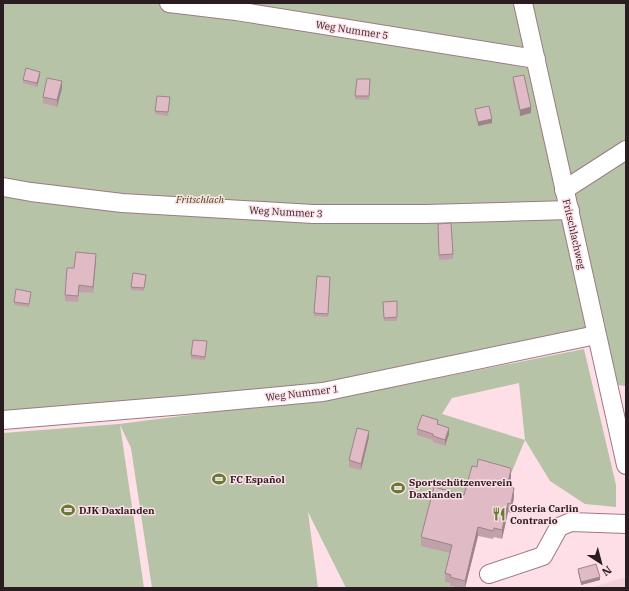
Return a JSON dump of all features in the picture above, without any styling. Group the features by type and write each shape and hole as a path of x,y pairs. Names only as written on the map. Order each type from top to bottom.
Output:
{"street":[{"name":"Weg Nummer 5","path":"169,3 244,12 536,59"},
{"name":"Fritschlachweg","path":"523,3 626,465"},
{"path":"564,190 626,150"},
{"name":"Weg Nummer 3","path":"3,187 31,192 122,203 313,214 426,214 570,210"},
{"name":"Weg Nummer 1","path":"3,420 323,392 596,335"},
{"path":"489,574 544,556 559,527 571,522 626,524"}],"shaded area":[{"path":"626,577 626,588 590,588"}],"green space":[{"name":"Fritschlach","path":"3,3 626,3 626,386 617,385 600,329 329,386 30,410 3,410"},
{"path":"584,349 616,485 616,507 585,504 550,481 525,440 510,476 452,553 450,586 460,588 346,588 308,512 318,588 152,588 131,448 120,425 144,588 3,588 3,433 119,424 368,392","holes":["519,383 525,440 442,414 452,398"]}],"building":[{"path":"26,68 40,72 37,83 23,80"},
{"path":"524,75 531,107 520,110 513,77"},
{"path":"47,78 62,81 57,100 43,97"},
{"path":"357,79 370,79 369,96 355,96"},
{"path":"157,96 170,97 168,112 155,111"},
{"path":"489,106 492,119 478,122 475,109"},
{"path":"451,223 453,254 439,255 438,224"},
{"path":"76,252 96,254 93,287 79,285 78,296 65,295 67,268 74,268"},
{"path":"133,273 146,275 144,288 131,287"},
{"path":"317,276 330,277 328,314 314,313"},
{"path":"16,289 31,292 29,304 14,302"},
{"path":"397,301 397,317 384,318 383,302"},
{"path":"193,340 207,341 205,357 191,355"},
{"path":"422,415 438,420 437,424 449,428 445,440 417,429"},
{"path":"357,428 369,431 361,464 349,460"},
{"path":"478,459 510,468 511,470 507,486 514,488 511,504 508,503 502,530 494,528 493,531 478,527 465,581 450,577 451,575 445,573 452,545 421,537 434,487 464,495 472,466 477,467"},
{"path":"596,564 600,577 581,582 578,569"}],"place":[{"name":"FC Español","path":"219,479"},
{"name":"Sportschützenverein Daxlanden","path":"398,488"},
{"name":"DJK Daxlanden","path":"68,510"},
{"name":"Osteria Carlin Contrario","path":"499,514"}]}
